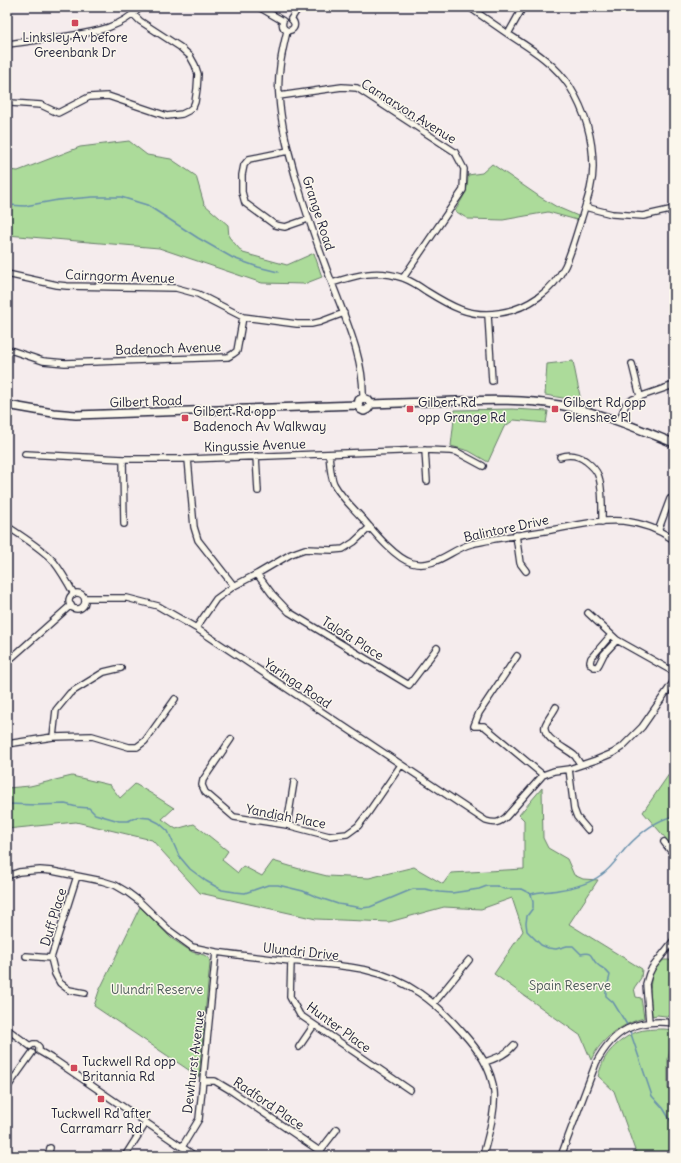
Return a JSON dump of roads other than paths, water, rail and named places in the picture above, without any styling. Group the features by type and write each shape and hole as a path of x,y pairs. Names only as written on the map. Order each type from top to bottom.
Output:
{"main road":[{"path":"371,404 368,409 364,411 360,409 358,405 360,400 363,398 368,400 371,404 489,400 528,401 600,415 674,443"},
{"name":"Gilbert Road","path":"7,405 53,413 76,415 358,405"}],"street":[{"path":"7,44 96,32 124,22 134,15 141,7"},
{"path":"259,7 283,21"},
{"path":"291,19 299,7"},
{"path":"332,283 352,276 373,273 388,274 404,278 456,308 466,312 488,315 511,311 528,304 542,295 555,282 565,267 585,207 592,179 593,167 590,137 583,112 577,98 552,66 538,54 468,7"},
{"path":"508,34 523,7"},
{"path":"7,100 11,103 41,105 58,113 89,97 108,96 167,116 182,114 188,111 193,107 195,102 198,74 190,56 180,47 140,21 134,15"},
{"path":"283,21 286,19 291,19"},
{"path":"283,21 283,27 287,31 291,30 294,26 294,22 291,19"},
{"name":"Grange Road","path":"287,31 280,64 279,96 282,127 308,219 356,347 361,370 363,398"},
{"name":"Carnarvon Avenue","path":"279,96 342,88 357,88 455,152 464,169 463,190 404,278"},
{"path":"288,150 250,159 244,165 242,175 242,192 245,203 275,225 285,227 308,219"},
{"path":"585,207 612,214 643,216 674,209"},
{"name":"Cairngorm Avenue","path":"7,274 67,286 176,288 198,294 243,318 304,324 320,322 344,314"},
{"path":"488,315 492,382"},
{"name":"Badenoch Avenue","path":"7,349 43,361 65,363 228,357 236,351 243,318"},
{"path":"632,364 640,396"},
{"path":"619,421 626,404 633,398 674,385"},
{"path":"425,450 427,481"},
{"name":"Kingussie Avenue","path":"25,454 123,459 188,459 425,450 456,452 483,466"},
{"name":"Balintore Drive","path":"329,454 330,470 338,490 395,554 403,560 412,563 431,563 471,544 516,535 602,522 623,521 635,523 658,531 674,540"},
{"path":"560,457 571,455 582,458 593,466 598,474 600,484 602,522"},
{"path":"256,456 258,491"},
{"path":"123,459 124,524"},
{"path":"188,459 194,527 198,540 234,586"},
{"path":"658,531 670,500"},
{"path":"7,526 53,561 74,594"},
{"path":"196,628 216,600 234,586 291,554 305,549 343,549 354,542 370,527"},
{"path":"516,535 520,563 526,571"},
{"name":"Talofa Place","path":"257,574 272,594 289,612 409,686 436,648"},
{"path":"71,605 78,609 83,606 85,601 83,595 78,593 74,594"},
{"path":"71,605 70,601 72,595 74,594"},
{"name":"Yaringa Road","path":"85,598 127,598 158,606 196,628 401,765 486,821 493,824 500,822 543,775"},
{"path":"7,662 71,605"},
{"path":"588,613 617,640 674,672"},
{"path":"610,635 591,658 591,665 597,667 604,654 617,640"},
{"path":"518,656 479,713 474,726 484,726 543,775 554,771 569,769 613,753 622,747 642,727 674,681"},
{"path":"53,737 56,710 70,693 104,672 121,668"},
{"path":"7,744 53,737 92,736 129,747 137,747 145,741 175,699"},
{"path":"556,707 544,729 550,738 575,756 580,764"},
{"name":"Yandiah Place","path":"231,739 203,780 202,785 204,792 234,817 286,825 329,836 347,834 358,826 401,765"},
{"path":"569,769 574,809 577,817 588,830"},
{"path":"286,825 294,782"},
{"path":"664,842 674,855"},
{"name":"Ulundri Drive","path":"7,876 19,872 40,870 102,881 127,892 139,901 170,931 192,947 216,952 376,972 405,984 434,1003 458,1026 485,1062 492,1079 494,1098 493,1112 483,1156"},
{"name":"Duff Place","path":"77,876 52,958 55,974 60,983 69,990 85,993"},
{"path":"649,1022 646,984 648,974 674,940"},
{"name":"Dewhurst Avenue","path":"182,1147 199,1119 216,952"},
{"path":"26,956 52,958"},
{"path":"434,1003 469,960"},
{"name":"Hunter Place","path":"291,961 290,997 300,1015 410,1090"},
{"path":"561,1156 596,1063 602,1051 610,1041 620,1033 640,1024 649,1022 674,1023"},
{"path":"300,1047 314,1025"},
{"path":"7,1029 30,1046 32,1053"},
{"path":"30,1046 36,1044 39,1047 38,1051"},
{"path":"485,1062 501,1056 514,1045"},
{"path":"7,1088 32,1053 36,1053 38,1051"},
{"path":"38,1051 56,1061 195,1156"},
{"name":"Radford Place","path":"203,1080 215,1081 230,1090 327,1156"},
{"path":"125,1156 146,1123"},
{"path":"320,1151 337,1129"},
{"path":"48,1156 50,1148"}],"waterway":[{"path":"7,205 25,206 58,200 93,197 121,197 147,205 198,238 233,258 278,272"},
{"path":"7,804 65,804 89,808 95,814 119,821 128,821 137,817 149,818 159,823 168,831 179,856 190,869 206,881 222,890 245,893 268,885 278,885 303,891 338,904 362,908 370,907 413,889 425,889 452,893 479,889 487,886 497,886 504,889 521,889 531,894 533,902 533,908 527,916 527,931 541,945 556,949 573,946 581,954 590,954 595,962 610,975 606,996 613,1002 629,1028 652,1096 663,1108 674,1126"},
{"path":"531,894 575,887 596,878 605,872 626,848 642,833 654,824 674,816"}],"place":[{"name":"Linksley Av before Greenbank Dr","path":"75,23"},
{"name":"Gilbert Rd opp Grange Rd","path":"410,409"},
{"name":"Gilbert Rd opp Glenshee Pl","path":"555,409"},
{"name":"Gilbert Rd opp Badenoch Av Walkway","path":"185,418"},
{"name":"Tuckwell Rd opp Britannia Rd","path":"74,1068"},
{"name":"Tuckwell Rd after Carramarr Rd","path":"101,1099"}],"park label":[{"name":"Spain Reserve","path":"570,985"},
{"name":"Ulundri Reserve","path":"157,989"}]}
